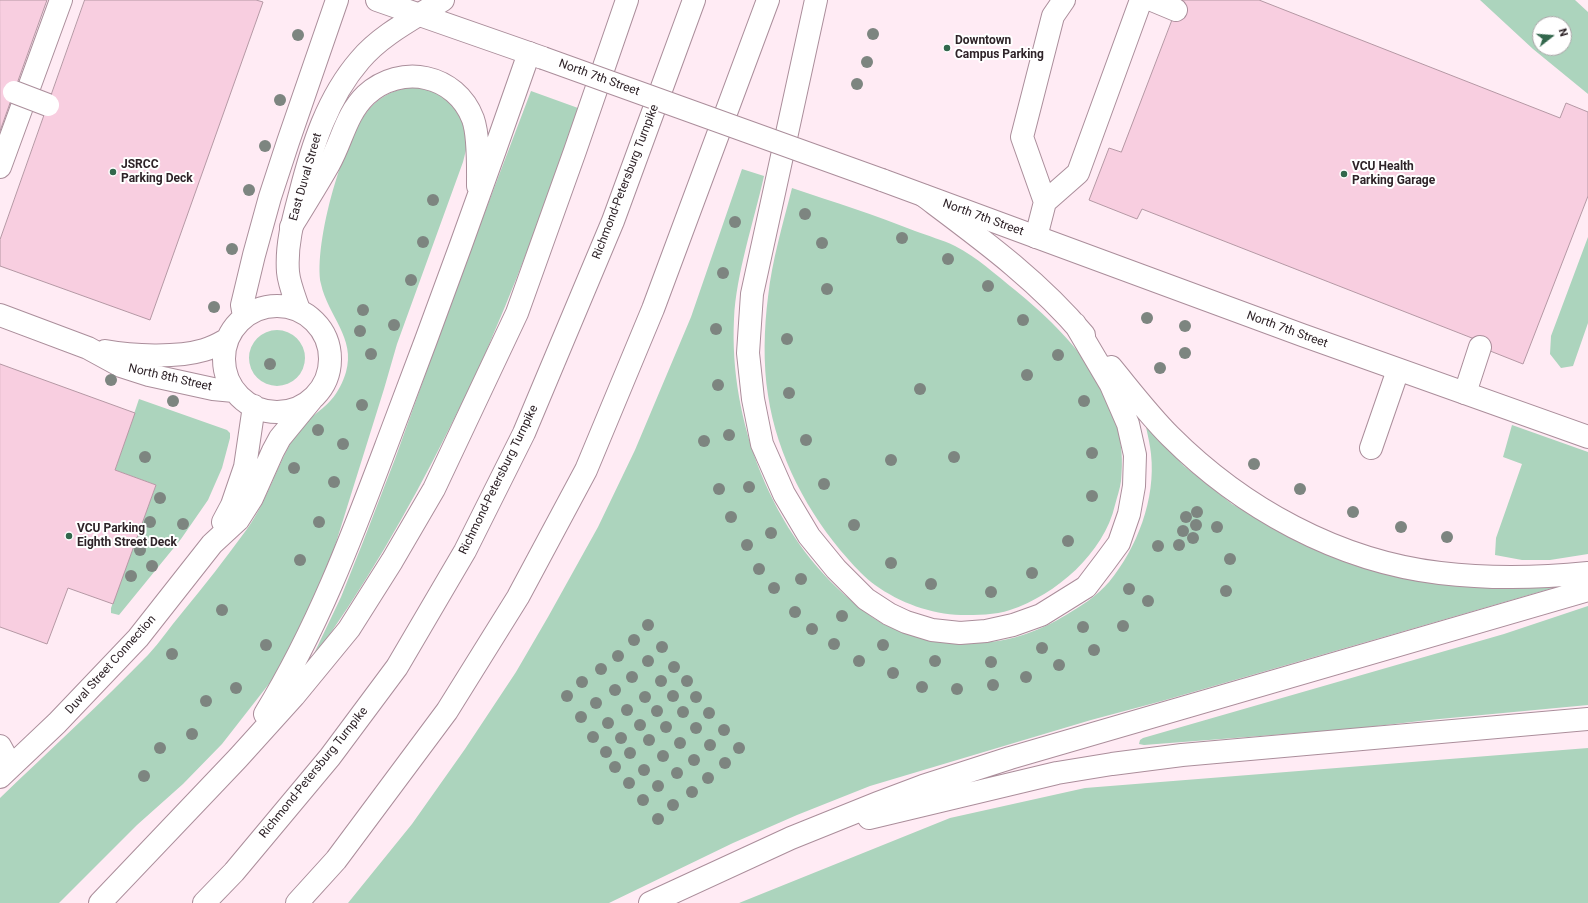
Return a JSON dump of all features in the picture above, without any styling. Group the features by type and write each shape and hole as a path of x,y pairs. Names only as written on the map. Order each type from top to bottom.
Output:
{"main road":[{"path":"0,167 61,0"},
{"path":"244,316 242,305 270,197 337,0"},
{"name":"North 7th Street","path":"377,0 536,55 882,180 1398,370 1588,437"},
{"name":"East Duval Street","path":"299,310 288,274 288,255 291,227 310,157 321,124 347,76 360,59 378,42 443,0"},
{"path":"100,903 238,758 294,696 349,629 392,561 434,489 517,312 576,151 627,0"},
{"name":"Richmond-Petersburg Turnpike","path":"204,903 234,872 330,757 366,709 397,667 465,551 524,433 613,221 694,0"},
{"path":"297,903 336,860 447,711 518,597 586,470 653,309 768,0"},
{"path":"816,0 752,294 748,353 753,399 762,444 784,494 809,536 836,570 866,599 889,614 906,622 932,630 960,633 986,630 1013,625 1041,615 1086,587 1106,562 1119,543 1129,514 1134,486 1135,455 1128,424 1112,385 1075,324"},
{"path":"1036,237 1045,202 1022,137 1053,16 1064,0"},
{"path":"1045,202 1078,173 1141,0"},
{"path":"1152,0 1176,10"},
{"path":"238,758 299,655 342,560 429,334 478,199 536,55"},
{"path":"291,227 330,163 346,124 356,107 366,95 378,86 392,79 406,76 422,77 438,81 464,102 473,120 478,159 478,199"},
{"path":"14,92 48,105"},
{"path":"924,196 1013,264 1036,284 1075,324 1170,436 1224,484 1262,509 1319,539 1366,557 1408,568 1440,573 1500,578 1534,577 1588,572"},
{"path":"282,305 299,310 313,320 324,334 329,351 329,368 323,385 312,399 297,408 280,412 263,410 246,403 234,391 226,375 224,357 226,340 235,325 244,316 264,306 282,305"},
{"name":"North 8th Street","path":"0,315 88,348 121,366 149,375 213,389 234,391"},
{"name":"North 8th Street","path":"88,348 126,354 184,354 204,350 226,340"},
{"path":"1465,393 1480,347"},
{"path":"1371,448 1398,370"},
{"name":"Duval Street Connection","path":"6,771 57,723 138,638 212,544 238,520 252,498 276,444 312,399"},
{"name":"Duval Street Connection","path":"212,544 232,505 245,467 254,406"},
{"path":"650,903 790,838 916,788 1010,758 1588,590"},
{"path":"790,838 1057,773 1112,764 1198,754 1588,719"},
{"path":"0,746 6,771"}],"green space":[{"path":"1480,0 1575,0 1588,12 1588,94 1542,56 1572,56 1572,16 1532,16 1532,48"},
{"path":"419,86 429,88 449,101 464,121 467,146 463,162 397,344 334,549 316,602 290,652 272,680 222,744 183,784 137,825 59,903 0,903 0,798 112,691 157,645 247,529 261,506 283,457 296,434 308,420 334,397 340,387 346,372 348,360 347,348 340,327 324,296 321,284 320,266 326,217 333,190 352,138 363,118 374,104 384,96 395,91"},
{"path":"531,91 578,108 527,251 483,359 433,461 384,550 330,635 310,662 341,597 363,542 395,459 461,275"},
{"path":"742,169 764,176 742,266 735,302 734,358 739,397 748,436 761,474 778,510 799,543 824,574 852,601 885,625 908,632 975,642 1005,640 1037,630 1057,620 1089,600 1109,582 1119,569 1136,538 1142,522 1147,505 1152,471 1151,451 1146,427 1158,437 1184,466 1232,504 1288,536 1336,557 1570,583 1162,701 1091,720 870,786 797,815 733,843 609,903 348,903 412,824 465,749 516,672 598,527 635,450 691,317"},
{"path":"792,188 946,242 963,250 986,266 1037,308 1077,350 1094,373 1107,398 1117,424 1122,452 1121,481 1109,523 1100,540 1076,570 1061,583 1027,603 1004,612 967,615 927,610 895,597 871,582 833,542 820,523 796,483 779,440 772,418 765,371 765,333 772,269"},
{"path":"1588,237 1588,323 1573,366 1561,368 1550,354 1551,336"},
{"path":"277,330 292,335 300,343 305,358 300,373 292,381 277,386 262,381 254,373 249,358 254,343 262,335"},
{"path":"139,399 227,430 230,433 230,438 222,468 208,500 181,539 119,615 111,613 111,608 156,485 115,470"},
{"path":"1512,425 1588,452 1588,554 1550,560 1522,560 1495,555 1496,538 1522,464 1503,457"},
{"path":"1588,606 1588,705 1351,729 1144,745 1139,744 1140,740 1143,738 1504,634"},
{"path":"1588,748 1588,903 739,903 950,818 1085,788"}],"building":[{"path":"0,0 47,0 0,131"},
{"name":"JSRCC Parking Deck","path":"85,0 256,0 263,2 150,320 0,266 0,240"},
{"name":"VCU Health Parking Garage","path":"1180,0 1259,0 1560,118 1566,103 1588,112 1588,196 1523,364 1475,345 1477,340 1142,209 1137,219 1089,200 1109,148 1121,152"},
{"name":"VCU Parking Eighth Street Deck","path":"0,364 135,413 115,470 156,485 113,604 68,588 47,644 0,627"}],"place":[{"name":"Downtown Campus Parking","path":"947,48"},
{"name":"JSRCC Parking Deck","path":"113,172"},
{"name":"VCU Health Parking Garage","path":"1344,174"},
{"name":"VCU Parking Eighth Street Deck","path":"69,536"}]}
